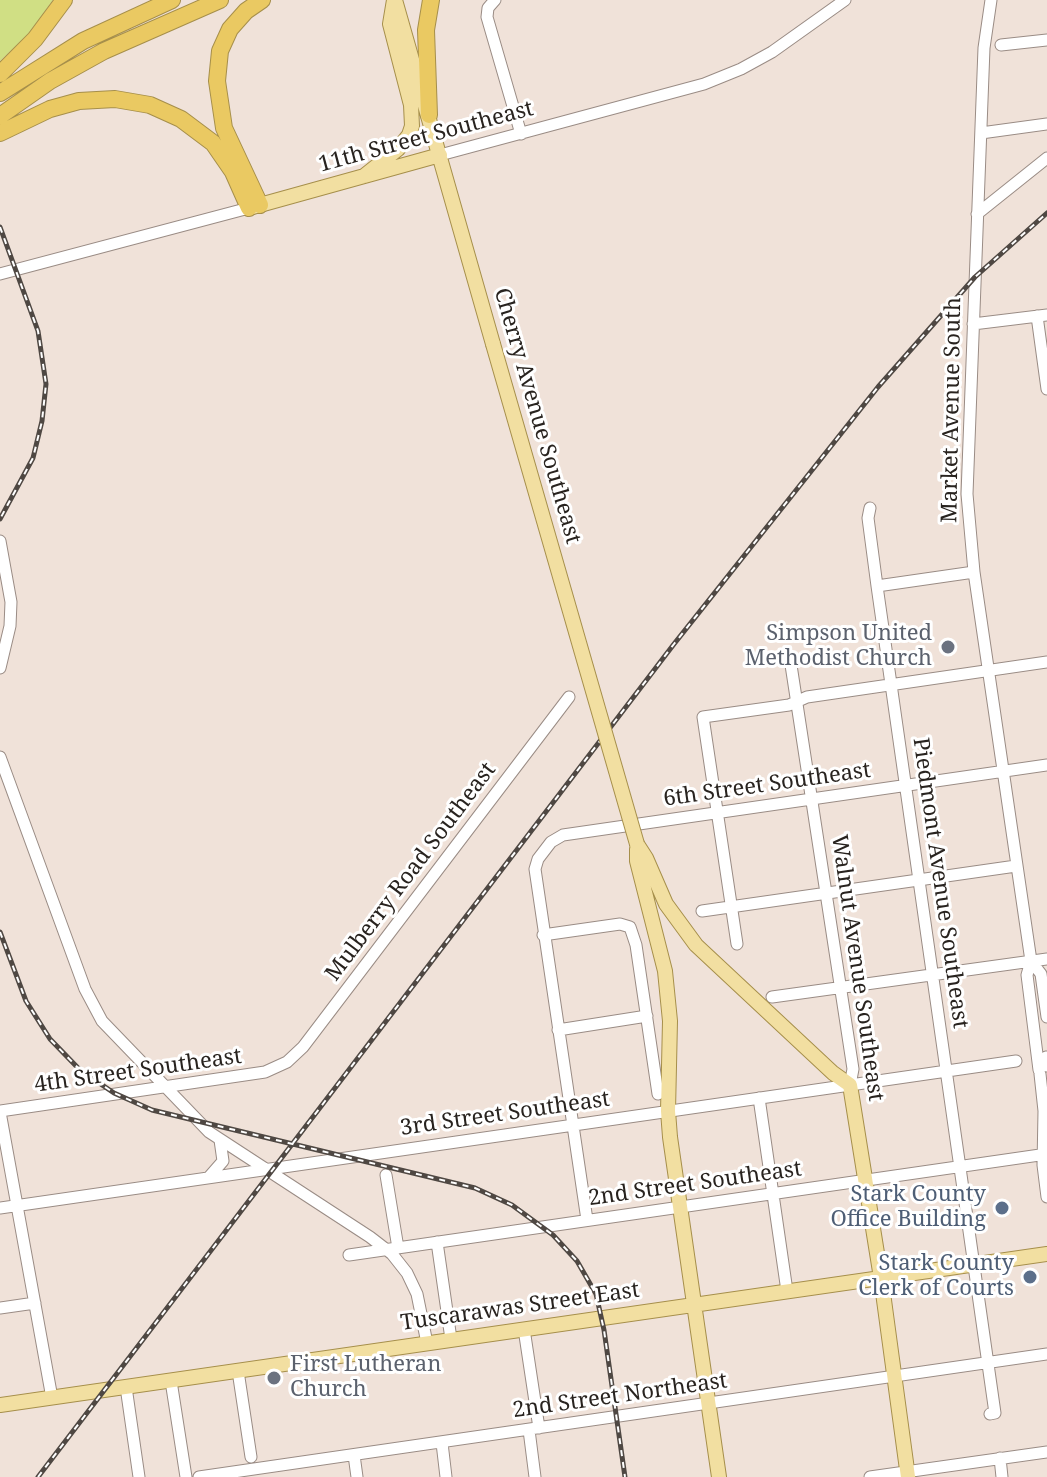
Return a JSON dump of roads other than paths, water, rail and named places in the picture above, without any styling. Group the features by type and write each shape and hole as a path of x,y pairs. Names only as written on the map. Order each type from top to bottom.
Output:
{"highway":[{"path":"2,82 64,0"},
{"path":"2,82 172,0"},
{"path":"1,124 50,81 91,57 220,0"},
{"path":"254,207 224,128 218,105 217,81 220,51 230,29 246,11 262,0"},
{"path":"429,115 426,30 431,0"},
{"path":"1,124 79,101 115,99 150,105 181,119 213,143 254,207"}],"main road":[{"name":"Cherry Avenue Southeast","path":"394,0 637,844 637,861 660,948 669,1001 668,1111 719,1477"},
{"path":"364,176 398,149 412,126 409,96 390,24 394,0"},
{"name":"11th Street Southeast","path":"254,207 440,155"},
{"name":"Cherry Avenue Southeast","path":"637,844 645,855 666,904 696,945 833,1073 850,1085"},
{"name":"Walnut Avenue Southeast","path":"850,1085 908,1474"},
{"name":"Tuscarawas Street East","path":"0,1405 1047,1254"}],"street":[{"path":"495,0 488,8 487,17 521,134"},
{"name":"11th Street Southeast","path":"440,155 692,87 741,69 772,52 845,0"},
{"name":"Market Avenue South","path":"991,0 984,48 967,494 974,572 1031,961 1027,975 1030,999 1043,1064 1046,1112 1043,1165 1047,1197"},
{"path":"1001,45 1047,40"},
{"path":"981,133 1047,124"},
{"path":"977,214 1047,158"},
{"name":"11th Street Southeast","path":"0,274 254,207"},
{"path":"973,324 1042,316 1047,389"},
{"name":"Piedmont Avenue Southeast","path":"870,508 868,518 877,586 995,1413 990,1414"},
{"path":"0,541 11,602 10,626 0,668"},
{"path":"877,586 974,572"},
{"path":"737,944 703,717 789,705 807,697 1047,662"},
{"name":"Walnut Avenue Southeast","path":"791,665 853,1069 850,1085"},
{"name":"Mulberry Road Southeast","path":"281,1066 303,1047 569,697"},
{"path":"0,757 93,1006 110,1031 197,1121 220,1140 392,1249"},
{"name":"6th Street Southeast","path":"543,935 535,869 544,850 563,835 1047,765"},
{"path":"702,911 1016,866"},
{"path":"587,1220 543,935 620,924 629,926 636,945 658,1094"},
{"path":"772,997 1047,959"},
{"name":"Market Avenue South","path":"1031,961 1041,974 1047,1017"},
{"path":"1030,999 1044,997"},
{"path":"558,1030 647,1016"},
{"name":"3rd Street Southeast","path":"0,1208 1017,1061 1043,1064"},
{"name":"4th Street Southeast","path":"0,1112 265,1072 281,1066"},
{"path":"759,1098 787,1291"},
{"path":"0,1112 52,1398"},
{"path":"209,1177 223,1161 220,1140"},
{"name":"2nd Street Southeast","path":"349,1255 1046,1154"},
{"path":"386,1175 392,1249 412,1283 427,1343"},
{"path":"437,1242 451,1339"},
{"path":"0,1308 35,1303"},
{"path":"524,1329 534,1429 535,1477"},
{"name":"2nd Street Northeast","path":"199,1477 1047,1354"},
{"path":"238,1371 251,1468"},
{"path":"171,1381 186,1477"},
{"path":"126,1387 139,1477"},
{"path":"442,1443 446,1477"},
{"path":"870,1477 1047,1452"},
{"path":"354,1455 357,1477"},
{"path":"1000,1458 1002,1477"}],"railway":[{"path":"38,1477 674,644 878,387 975,277 1047,213"},
{"path":"0,227 38,331 46,384 42,421 33,458 0,519"},
{"path":"0,932 26,1001 50,1039 80,1070 114,1093 152,1110 475,1188 512,1205 553,1235 577,1261 596,1294 625,1477"}],"place":[{"name":"Simpson United Methodist Church","path":"948,647"},
{"name":"Stark County Office Building","path":"1002,1208"},
{"name":"Stark County Clerk of Courts","path":"1030,1277"},
{"name":"First Lutheran Church","path":"274,1378"}]}
